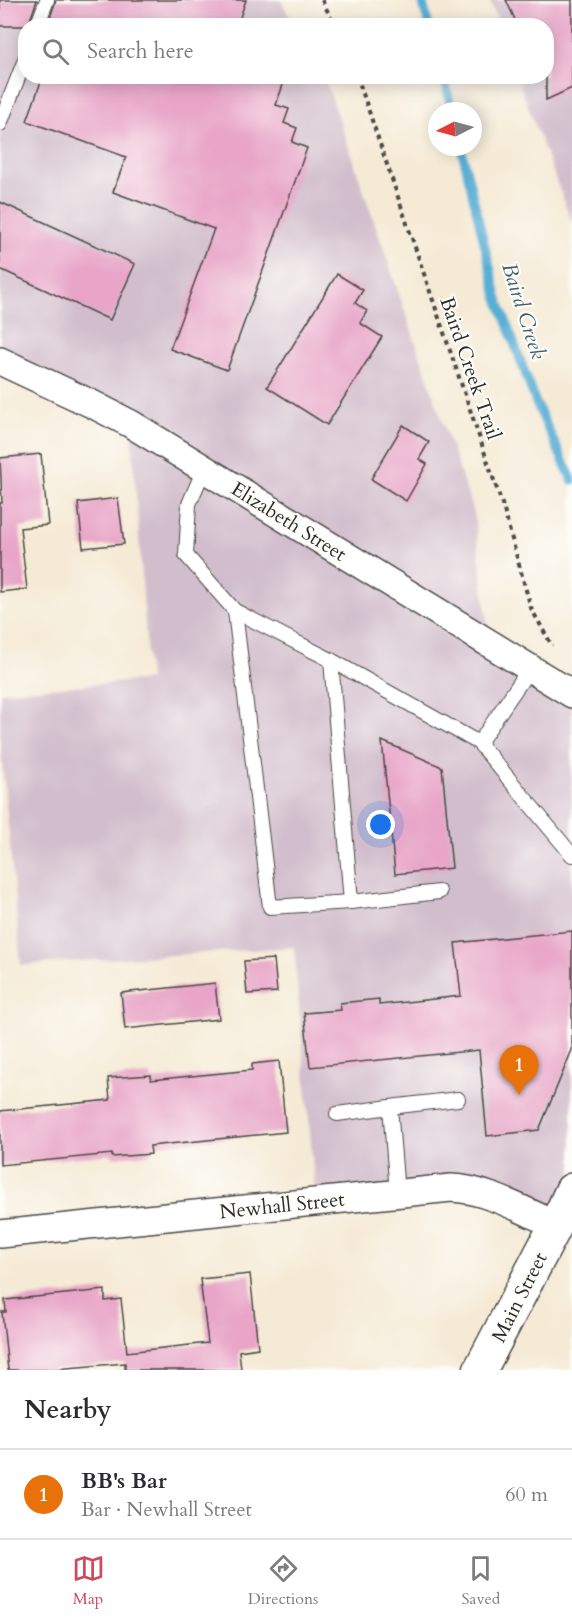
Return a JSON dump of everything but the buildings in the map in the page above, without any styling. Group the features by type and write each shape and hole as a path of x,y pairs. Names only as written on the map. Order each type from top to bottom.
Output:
{"main road":[{"name":"Main Street","path":"480,1370 572,1190"}],"street":[{"name":"Elizabeth Street","path":"0,361 131,424 572,694"},
{"name":"Newhall Street","path":"0,1234 451,1188 467,1188 486,1194 556,1225"}],"lane":[{"path":"41,18 47,0"},
{"path":"0,124 18,78"},
{"path":"204,469 189,504 186,555 235,611 331,660 479,743 572,855"},
{"path":"235,611 270,907 351,902 439,892"},
{"path":"331,660 351,902"},
{"path":"479,743 530,668"},
{"path":"338,1114 458,1099"},
{"path":"390,1107 397,1193"}],"path":[{"path":"322,0 331,18"},
{"name":"Baird Creek Trail","path":"360,84 503,507 531,608 551,644 558,648"}],"shaded area":[{"path":"0,0 281,0 290,18 18,18 18,84 326,84 329,90 474,513 490,644 572,694 572,1190 556,1225 486,1194 316,1202 294,947 21,965 0,738 0,692 149,680 131,424 0,361"},
{"path":"490,0 572,0 572,223 520,84 554,84 554,18 496,18"}],"waterway":[{"name":"Baird Creek","path":"422,0 427,18"},
{"name":"Baird Creek","path":"446,84 450,102"},
{"name":"Baird Creek","path":"463,156 497,296 536,403 572,480"}],"place":[{"name":"BB's Bar","path":"519,1095"}]}
